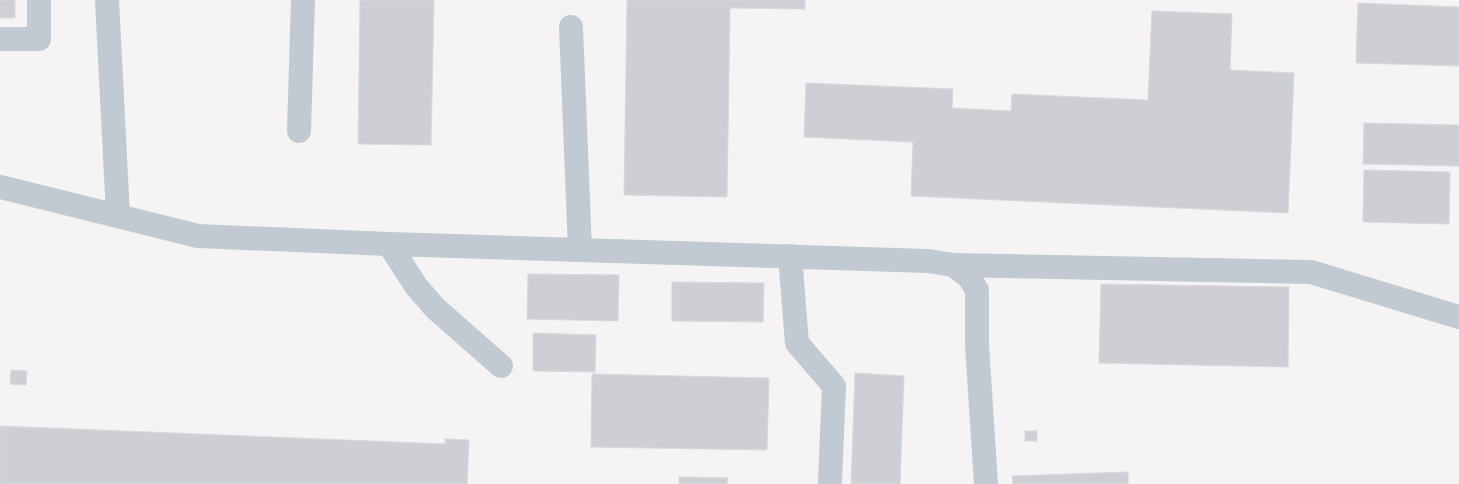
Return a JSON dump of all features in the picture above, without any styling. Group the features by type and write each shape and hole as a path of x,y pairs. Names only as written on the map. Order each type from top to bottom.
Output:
{"lane":[{"path":"0,39 39,39 40,0"},
{"path":"107,0 118,216"},
{"path":"299,131 304,0"},
{"path":"571,27 580,250"},
{"path":"0,187 198,236 928,261 953,265 1312,272 1459,317"},
{"path":"389,244 416,286 436,308 501,366"},
{"path":"790,256 797,343 834,386 830,481"},
{"path":"953,265 969,277 977,290 977,345 986,484"}],"building":[{"path":"0,0 15,0 15,18 0,18"},
{"path":"360,0 434,0 431,145 358,144"},
{"path":"627,0 805,0 805,9 730,8 727,197 624,195"},
{"path":"1358,3 1459,7 1459,66 1356,63"},
{"path":"1152,11 1232,14 1230,70 1294,73 1288,213 911,196 913,142 804,137 806,83 953,89 952,108 1011,111 1012,94 1148,100"},
{"path":"1364,123 1459,125 1459,166 1363,164"},
{"path":"1364,170 1450,172 1449,224 1363,222"},
{"path":"528,274 619,275 618,321 527,319"},
{"path":"672,282 764,283 763,322 672,321"},
{"path":"1101,284 1289,287 1288,367 1099,363"},
{"path":"533,333 596,335 595,372 533,371"},
{"path":"11,370 27,371 26,385 10,384"},
{"path":"855,373 904,376 900,484 851,484"},
{"path":"592,374 769,378 767,450 591,447"},
{"path":"0,426 445,444 445,439 469,440 467,484 0,484"},
{"path":"1025,431 1037,431 1037,441 1025,441"},
{"path":"1128,472 1128,484 1013,484 1012,476"},
{"path":"679,477 728,478 727,484 679,484"}]}
